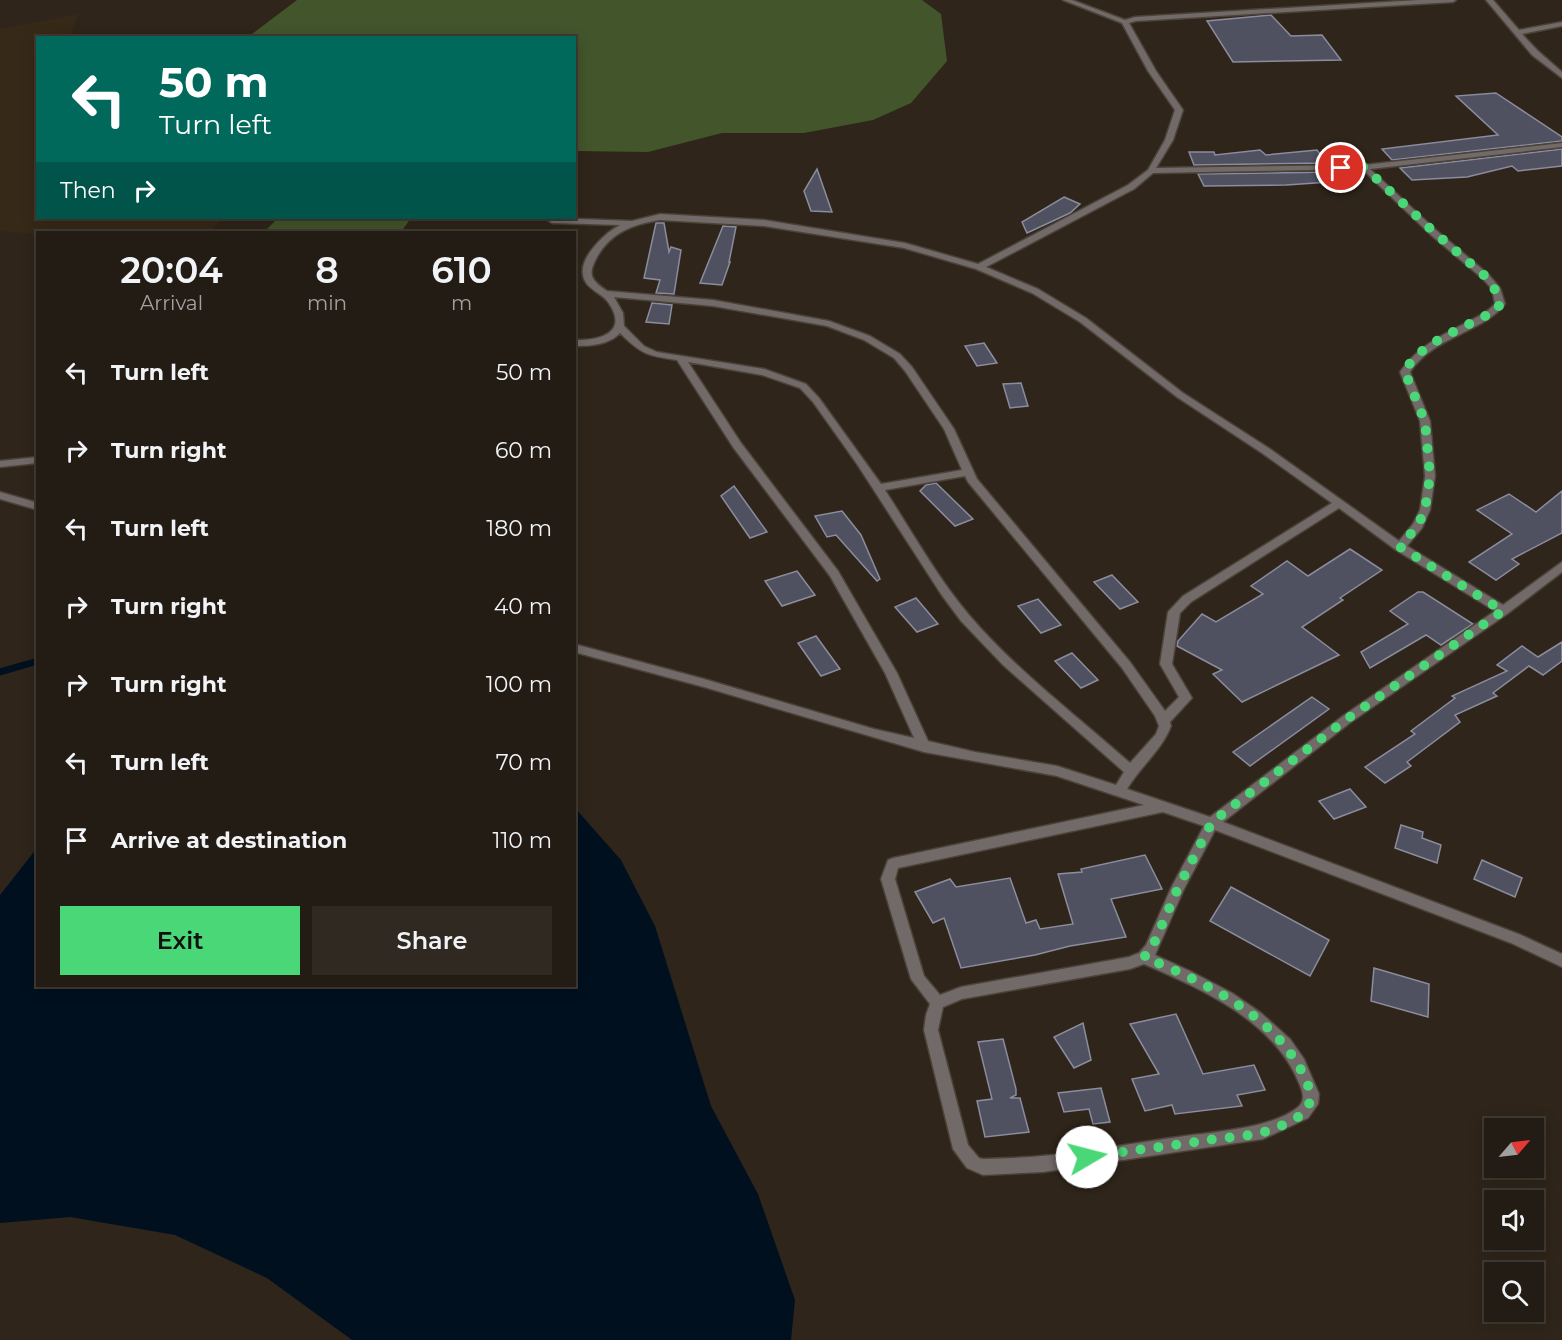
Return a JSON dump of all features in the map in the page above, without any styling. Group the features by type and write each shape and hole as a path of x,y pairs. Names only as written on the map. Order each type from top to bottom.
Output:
{"street":[{"path":"1066,0 1125,22 1136,19 1275,9 1454,0"},
{"path":"1268,0 1275,9"},
{"path":"1489,0 1535,53 1562,76"},
{"path":"979,267 1131,188 1151,171 1169,140 1179,110 1152,71 1125,22"},
{"path":"1516,33 1562,24"},
{"path":"1151,171 1364,167 1562,145"},
{"path":"1364,167 1485,276 1496,288 1500,304 1494,311 1434,344 1408,366 1405,372 1425,422 1430,476 1425,510 1418,525 1400,547"},
{"path":"1119,791 1131,771 1161,736 1165,726 1163,721 1126,664 967,472 948,429 909,369 897,356 867,338 830,324 747,308 614,297 590,282 586,275 599,245 606,237 634,223 660,217 764,223 905,246 979,267 1035,291 1075,314 1180,395 1266,451 1400,547 1503,611"},
{"path":"552,220 634,223"},
{"path":"614,297 620,328 647,352 764,372 803,386 816,400 878,488 965,618 1007,662 1131,771"},
{"path":"606,340 617,333 620,328"},
{"path":"576,343 587,344 606,340 634,342"},
{"path":"680,358 737,445 834,574 891,674 924,747"},
{"path":"0,464 36,460"},
{"path":"878,488 967,472"},
{"path":"0,495 36,506"},
{"path":"1163,721 1186,698 1166,664 1174,612 1201,588 1338,504"},
{"path":"1144,957 1187,976 1227,998 1256,1018 1285,1044 1299,1064 1311,1094 1310,1104 1304,1113 1263,1132 1043,1164 983,1167 974,1163 961,1149 931,1030 933,1015 938,1003 961,993 1130,963 1144,957 1151,950 1178,888 1212,822 1347,719 1503,611 1562,566"},
{"path":"576,649 924,747 1057,771 1212,822 1516,939 1562,961"},
{"path":"938,1003 918,979 888,879 893,864 1162,807"}],"shaded area":[{"path":"78,14 70,36 36,36 36,219 221,219 211,231 36,231 36,234 0,231 0,29"}],"green space":[{"path":"297,0 922,0 941,14 947,61 911,103 873,120 804,133 722,133 648,152 576,151 576,36 249,36"},
{"path":"277,219 410,219 402,231 265,231"}],"water":[{"path":"576,809 621,860 655,926 711,1106 758,1194 795,1300 791,1340 352,1340 267,1278 175,1235 70,1217 0,1223 0,895 36,849 36,987 576,987"}],"building":[{"path":"1271,15 1291,36 1322,35 1341,60 1233,62 1207,21"},
{"path":"1496,93 1562,137 1562,141 1392,160 1382,149 1498,135 1456,96"},
{"path":"1562,149 1562,166 1518,171 1512,166 1467,177 1412,180 1400,168"},
{"path":"1260,150 1266,155 1317,150 1327,163 1194,165 1189,152 1214,152 1215,155"},
{"path":"817,169 832,212 811,211 804,191"},
{"path":"1335,172 1344,181 1286,185 1204,186 1198,174"},
{"path":"1064,197 1080,204 1070,213 1027,233 1022,222"},
{"path":"656,223 664,223 669,252 671,247 681,250 674,294 656,293 660,280 644,278"},
{"path":"723,226 736,227 730,262 722,285 700,283"},
{"path":"652,303 672,305 669,324 646,322"},
{"path":"984,343 997,363 977,366 965,346"},
{"path":"1021,383 1028,406 1010,408 1003,384"},
{"path":"936,483 973,519 955,526 920,491 926,485"},
{"path":"734,486 767,532 750,538 721,496"},
{"path":"1562,491 1562,533 1512,559 1519,564 1496,580 1469,562 1512,534 1477,510 1509,494 1536,512"},
{"path":"842,511 861,535 880,579 877,581 836,535 827,537 815,516"},
{"path":"1350,549 1382,570 1340,598 1343,600 1302,627 1339,655 1242,702 1213,674 1222,670 1177,646 1178,641 1202,614 1216,622 1263,594 1251,586 1287,561 1308,576"},
{"path":"797,571 815,595 782,606 765,581"},
{"path":"1112,575 1138,602 1120,609 1094,582"},
{"path":"1418,592 1423,592 1473,624 1441,645 1426,635 1370,668 1361,652 1408,624 1390,611"},
{"path":"916,598 938,624 917,632 895,607"},
{"path":"1038,599 1061,625 1041,633 1018,606"},
{"path":"816,636 840,669 821,676 798,643"},
{"path":"1562,642 1562,661 1543,675 1529,666 1493,693 1497,696 1455,715 1460,722 1407,762 1411,766 1385,783 1365,767 1415,734 1411,731 1455,698 1452,696 1507,671 1497,665 1522,646 1538,657"},
{"path":"1072,653 1098,680 1081,688 1055,661"},
{"path":"1312,697 1329,709 1250,766 1233,752"},
{"path":"1350,789 1366,807 1334,819 1319,801"},
{"path":"1401,825 1423,832 1422,838 1441,845 1437,863 1395,848"},
{"path":"1145,855 1162,889 1111,899 1126,937 961,968 944,918 933,923 915,892 950,879 956,887 1010,878 1026,923 1036,920 1040,929 1073,924 1058,874 1082,872 1081,869"},
{"path":"1482,860 1522,878 1515,897 1474,879"},
{"path":"1231,887 1329,940 1310,976 1210,921"},
{"path":"1374,968 1429,984 1428,1017 1371,1001"},
{"path":"1176,1014 1203,1074 1254,1065 1265,1090 1237,1095 1242,1106 1175,1114 1172,1105 1145,1111 1132,1079 1159,1074 1130,1024"},
{"path":"1083,1023 1091,1060 1074,1068 1054,1037"},
{"path":"1003,1039 1016,1089 1016,1095 1010,1098 1020,1098 1029,1132 985,1137 977,1101 992,1099 978,1042"},
{"path":"1101,1088 1110,1122 1093,1124 1089,1109 1064,1112 1058,1093"}],"waterway":[{"path":"0,672 36,662"}],"route":[{"path":"1087,1157 1263,1132 1304,1113 1310,1104 1311,1094 1299,1064 1285,1044 1256,1018 1227,998 1187,976 1144,957 1151,950 1178,888 1212,822 1347,719 1503,611 1400,547 1418,525 1425,510 1430,476 1429,442 1425,422 1405,372 1408,366 1434,344 1499,308 1496,288 1364,167 1341,168"}]}
